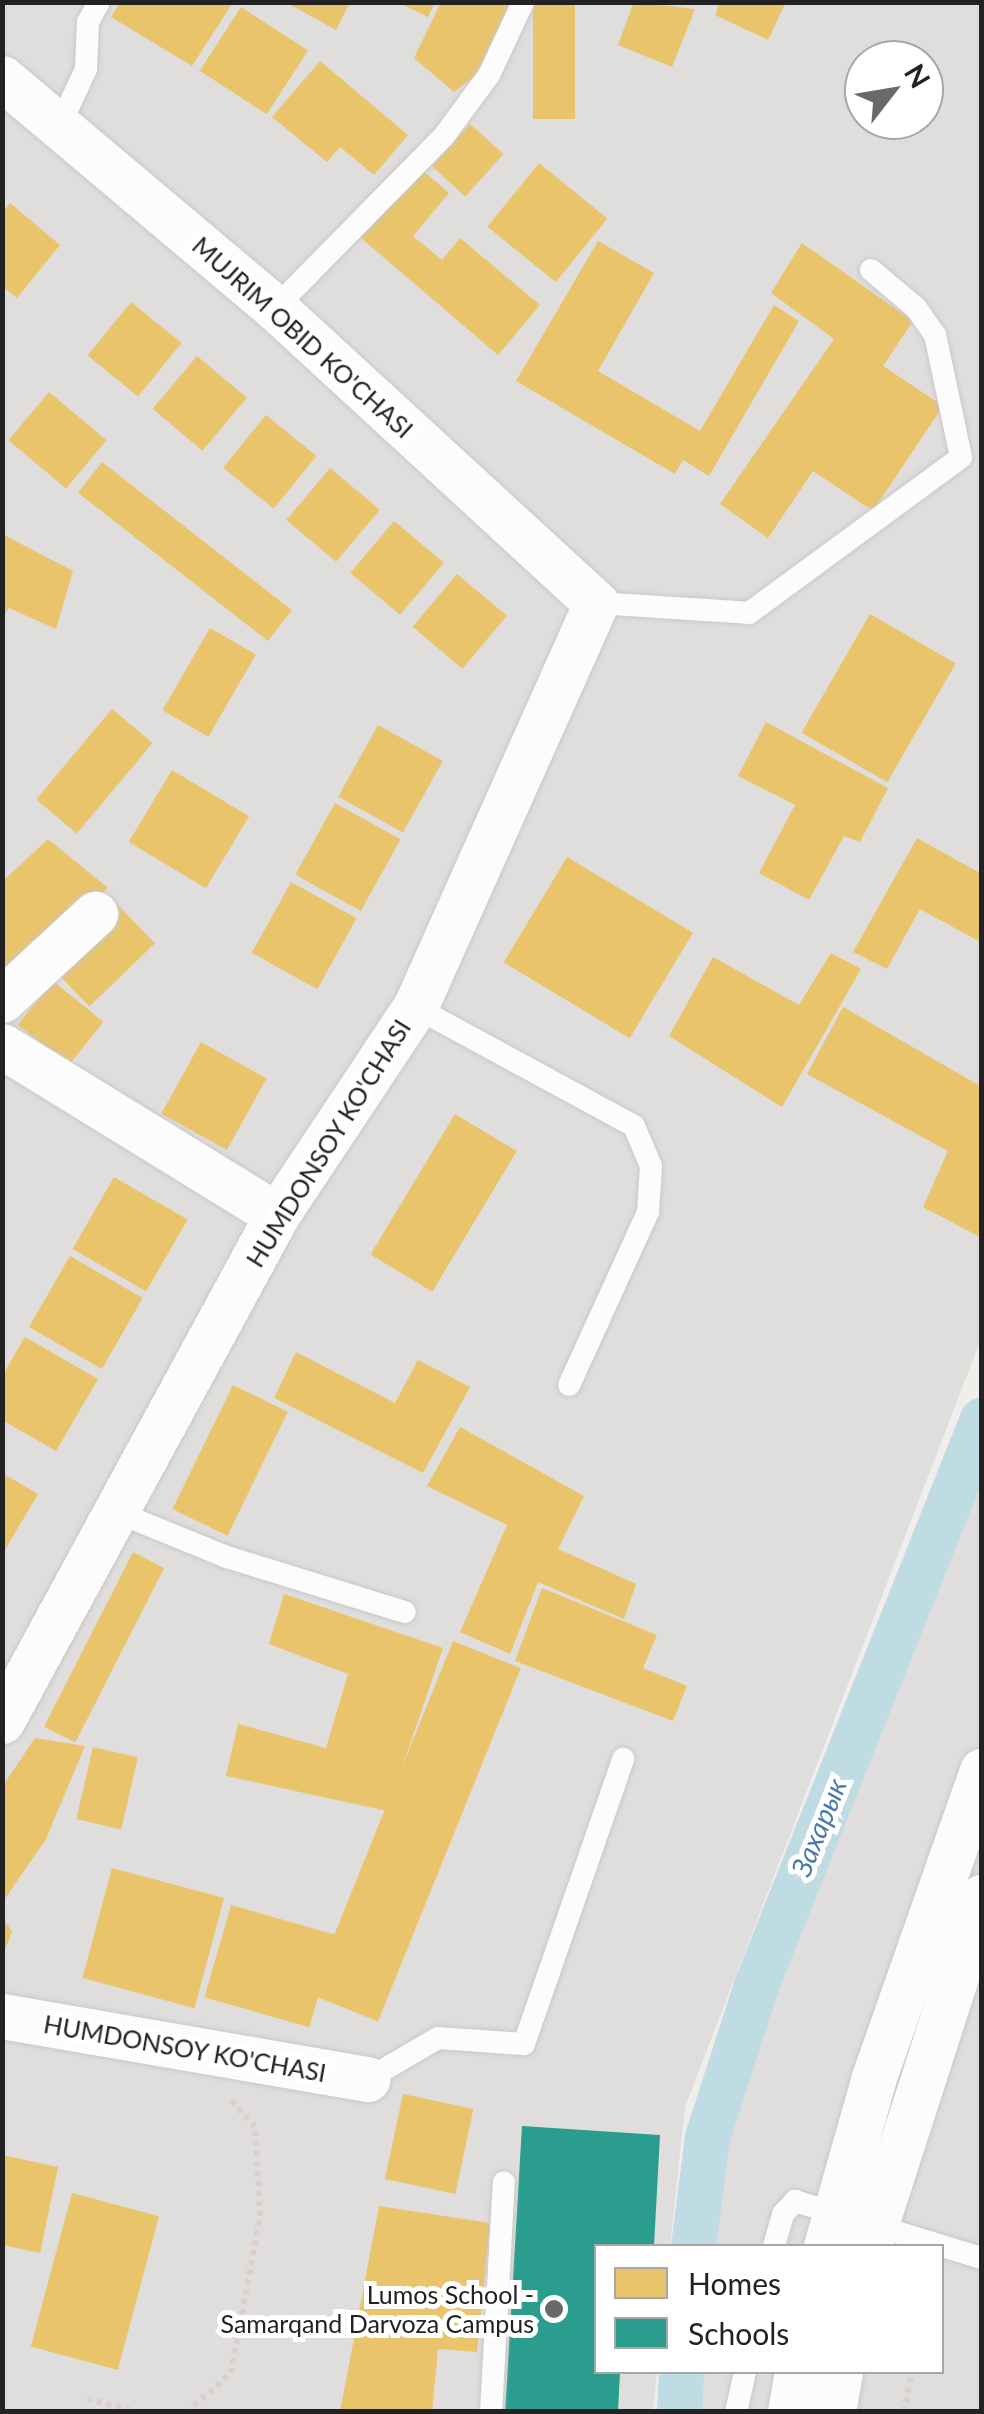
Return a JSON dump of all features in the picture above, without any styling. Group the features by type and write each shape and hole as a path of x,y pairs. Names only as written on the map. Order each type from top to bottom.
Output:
{"street":[{"name":"MUJRIM OBID KO'CHASI","path":"2,78 275,308 596,603"},
{"name":"HUMDONSOY KO'CHASI","path":"2,1722 119,1513 277,1215 414,1008 596,603"},
{"path":"2,1000 95,914"},
{"path":"2,1046 277,1215"},
{"path":"851,2233 874,2077 982,1770"},
{"path":"851,2233 982,1897"},
{"name":"HUMDONSOY KO'CHASI","path":"2,2016 186,2052 368,2079"},
{"path":"790,2412 797,2374"},
{"path":"832,2412 840,2374"}],"lane":[{"path":"60,125 86,69 88,22 99,2"},
{"path":"275,308 444,136 489,75 523,2"},
{"path":"596,603 748,612 961,456 935,335 916,308 871,270"},
{"path":"414,1008 634,1126 651,1166 648,1212 569,1385"},
{"path":"119,1513 226,1557 405,1612"},
{"path":"368,2079 438,2038 524,2044 624,1760"},
{"path":"490,2412 504,2182"},
{"path":"775,2244 783,2214 795,2201 851,2233 909,2244"},
{"path":"944,2251 982,2258"},
{"path":"736,2412 745,2374"}],"path":[{"path":"186,2052 255,2127 260,2216 231,2372 186,2412"},
{"path":"904,2412 912,2374"},
{"path":"86,2400 138,2412"}],"shaded area":[{"path":"2,3 981,3 981,1339 685,2107 670,2244 594,2244 594,2374 657,2374 653,2411 3,2410"},
{"path":"981,1419 981,2411 679,2412 681,2374 944,2374 944,2244 693,2244 707,2137 756,1985"}],"building: Homes":[{"path":"120,2 232,4 192,66 111,17"},
{"path":"285,2 350,2 336,30"},
{"path":"397,2 435,2 428,17"},
{"path":"441,2 512,2 480,72 454,92 414,58"},
{"path":"533,2 575,2 575,119 533,119"},
{"path":"634,2 695,9 672,67 618,45"},
{"path":"720,2 786,2 768,40 715,15"},
{"path":"241,7 308,51 267,114 200,71"},
{"path":"320,61 408,135 374,175 340,147 327,162 272,117"},
{"path":"470,124 503,154 465,196 432,166"},
{"path":"539,163 607,218 556,282 487,227"},
{"path":"420,168 449,193 413,236 442,260 460,238 540,305 498,355 361,238"},
{"path":"10,203 60,245 17,298 2,286 2,213"},
{"path":"598,241 654,273 598,371 700,431 774,305 799,321 709,476 683,460 675,474 516,381"},
{"path":"802,243 913,321 883,366 943,406 873,511 813,471 768,538 720,504 834,339 771,293"},
{"path":"131,302 182,343 138,397 88,356"},
{"path":"197,356 247,398 202,451 153,409"},
{"path":"49,392 106,440 66,488 9,440"},
{"path":"266,415 317,456 274,509 223,468"},
{"path":"102,462 292,610 268,641 78,493"},
{"path":"330,468 380,510 336,562 286,520"},
{"path":"394,521 444,563 400,615 350,573"},
{"path":"2,534 73,571 56,629 9,608 2,618"},
{"path":"457,574 507,616 462,669 413,627"},
{"path":"870,614 956,664 887,782 802,733"},
{"path":"210,628 256,654 208,737 162,710"},
{"path":"112,709 153,743 77,833 36,799"},
{"path":"766,722 888,788 860,842 844,836 809,900 759,873 795,805 738,776"},
{"path":"378,725 443,761 403,833 338,797"},
{"path":"172,770 249,816 206,888 129,842"},
{"path":"335,803 401,839 361,911 295,875"},
{"path":"917,838 982,874 982,943 920,909 887,969 853,952"},
{"path":"48,839 108,888 2,986 2,882"},
{"path":"567,857 693,933 630,1038 504,962"},
{"path":"291,882 357,918 317,989 252,953"},
{"path":"116,903 155,943 89,1006 51,966"},
{"path":"831,953 861,969 782,1107 669,1036 713,957 799,1005"},
{"path":"53,981 104,1022 68,1065 18,1025"},
{"path":"843,1007 982,1087 982,1238 923,1207 948,1151 807,1074"},
{"path":"201,1042 267,1078 227,1150 161,1114"},
{"path":"455,1114 517,1151 432,1292 371,1255"},
{"path":"114,1177 188,1220 146,1291 72,1249"},
{"path":"70,1256 143,1298 102,1369 29,1327"},
{"path":"25,1337 98,1379 56,1451 2,1420 2,1376"},
{"path":"296,1352 395,1403 418,1360 470,1387 423,1473 274,1398"},
{"path":"233,1385 288,1412 227,1536 173,1509"},
{"path":"460,1427 584,1496 558,1549 636,1584 624,1619 538,1582 510,1654 460,1632 507,1525 427,1486"},
{"path":"2,1473 38,1494 2,1555"},
{"path":"133,1552 164,1568 75,1743 44,1727"},
{"path":"542,1588 657,1635 643,1668 687,1686 673,1721 515,1661"},
{"path":"284,1594 443,1648 387,1811 226,1776 238,1724 326,1748 348,1674 269,1644"},
{"path":"453,1641 521,1668 378,2022 310,1994"},
{"path":"35,1738 85,1746 46,1839 2,1903 2,1787"},
{"path":"93,1747 138,1757 121,1829 76,1819"},
{"path":"112,1868 224,1898 195,2008 82,1978"},
{"path":"231,1905 336,1935 309,2027 205,1997"},
{"path":"2,1916 12,1932 3,1955 2,1955"},
{"path":"403,2094 473,2109 455,2194 385,2179"},
{"path":"2,2155 58,2167 40,2253 2,2245"},
{"path":"72,2193 159,2216 118,2370 31,2347"},
{"path":"379,2206 490,2223 477,2352 438,2349 432,2412 340,2412"}],"building: Schools":[{"name":"Lumos School - Samarqand Darvoza Campus","path":"522,2126 660,2135 654,2244 594,2244 594,2374 620,2374 618,2412 505,2412"}],"waterway":[{"name":"Захарык","path":"693,2244 707,2137 756,1985 982,1419"},
{"name":"Захарык","path":"679,2412 681,2374"}],"place":[{"name":"Lumos School - Samarqand Darvoza Campus","path":"554,2309"}]}
